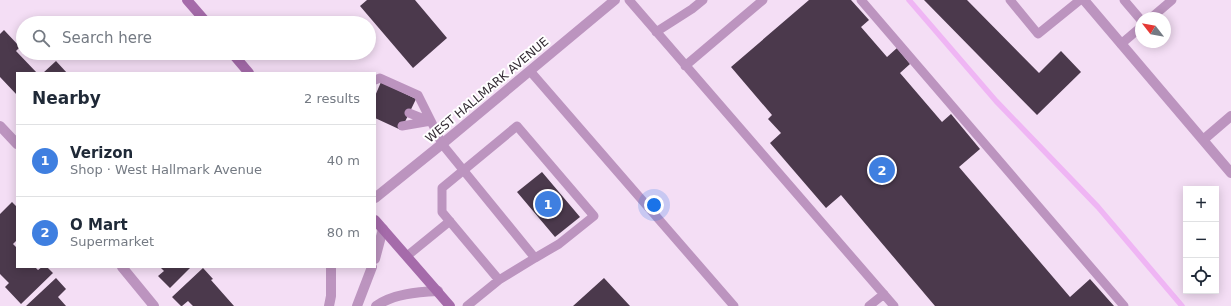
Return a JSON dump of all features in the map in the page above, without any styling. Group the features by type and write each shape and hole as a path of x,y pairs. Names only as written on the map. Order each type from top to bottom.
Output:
{"main road":[{"path":"187,0 201,16"},
{"path":"238,60 248,72"},
{"path":"376,221 450,306"}],"street":[{"name":"WEST HALLMARK AVENUE","path":"376,197 615,0"},
{"path":"1084,0 1231,173"},
{"path":"1203,140 1231,116"},
{"path":"0,126 16,143"},
{"path":"376,255 383,229"},
{"path":"123,268 154,306"},
{"path":"329,306 331,296 331,268"},
{"path":"357,306 372,268"},
{"path":"376,306 382,302 415,292 438,292"}],"lane":[{"path":"629,0 894,306"},
{"path":"656,32 692,9 703,0"},
{"path":"685,66 763,0"},
{"path":"861,0 1124,306"},
{"path":"1010,0 1038,34 1080,0"},
{"path":"1124,0 1135,13"},
{"path":"1158,12 1172,0"},
{"path":"1121,44 1135,31"},
{"path":"530,71 734,306"},
{"path":"376,80 380,78 418,95 442,144 535,258"},
{"path":"409,113 430,121"},
{"path":"402,126 430,121"},
{"path":"467,306 499,280 559,244 594,216 517,126 442,188 442,212 499,280"},
{"path":"407,256 450,221"},
{"path":"869,306 884,294"}],"building":[{"path":"367,0 415,0 447,38 413,68 376,25 376,16 369,16 360,6"},
{"path":"809,0 851,0 869,20 861,27 887,57 897,48 910,64 900,73 942,122 951,114 980,149 959,167 1070,297 1090,279 1114,306 935,306 841,195 826,208 770,143 781,133 768,119 772,115 731,67"},
{"path":"924,0 967,0 1039,73 1061,51 1081,72 1037,115"},
{"path":"4,30 16,43 16,60 25,60 36,72 16,72 16,94 0,77 0,34"},
{"path":"56,61 66,72 44,72"},
{"path":"381,82 416,99 401,130 376,118 376,94"},
{"path":"542,172 580,217 555,237 517,192"},
{"path":"12,202 16,206 16,241 13,244 16,247 16,268 36,268 38,270 41,268 48,268 53,273 21,304 5,287 9,283 0,274 0,214"},
{"path":"161,268 190,268 170,288 158,276 164,271"},
{"path":"203,268 213,279 211,280 234,306 193,306 188,301 181,306 172,297"},
{"path":"56,278 66,289 58,297 66,306 26,306"},
{"path":"604,278 630,306 573,306"}],"waterway":[{"path":"909,0 996,101 1098,207 1182,306"}],"place":[{"name":"O Mart","path":"882,170"},
{"name":"Verizon","path":"548,204"}]}
